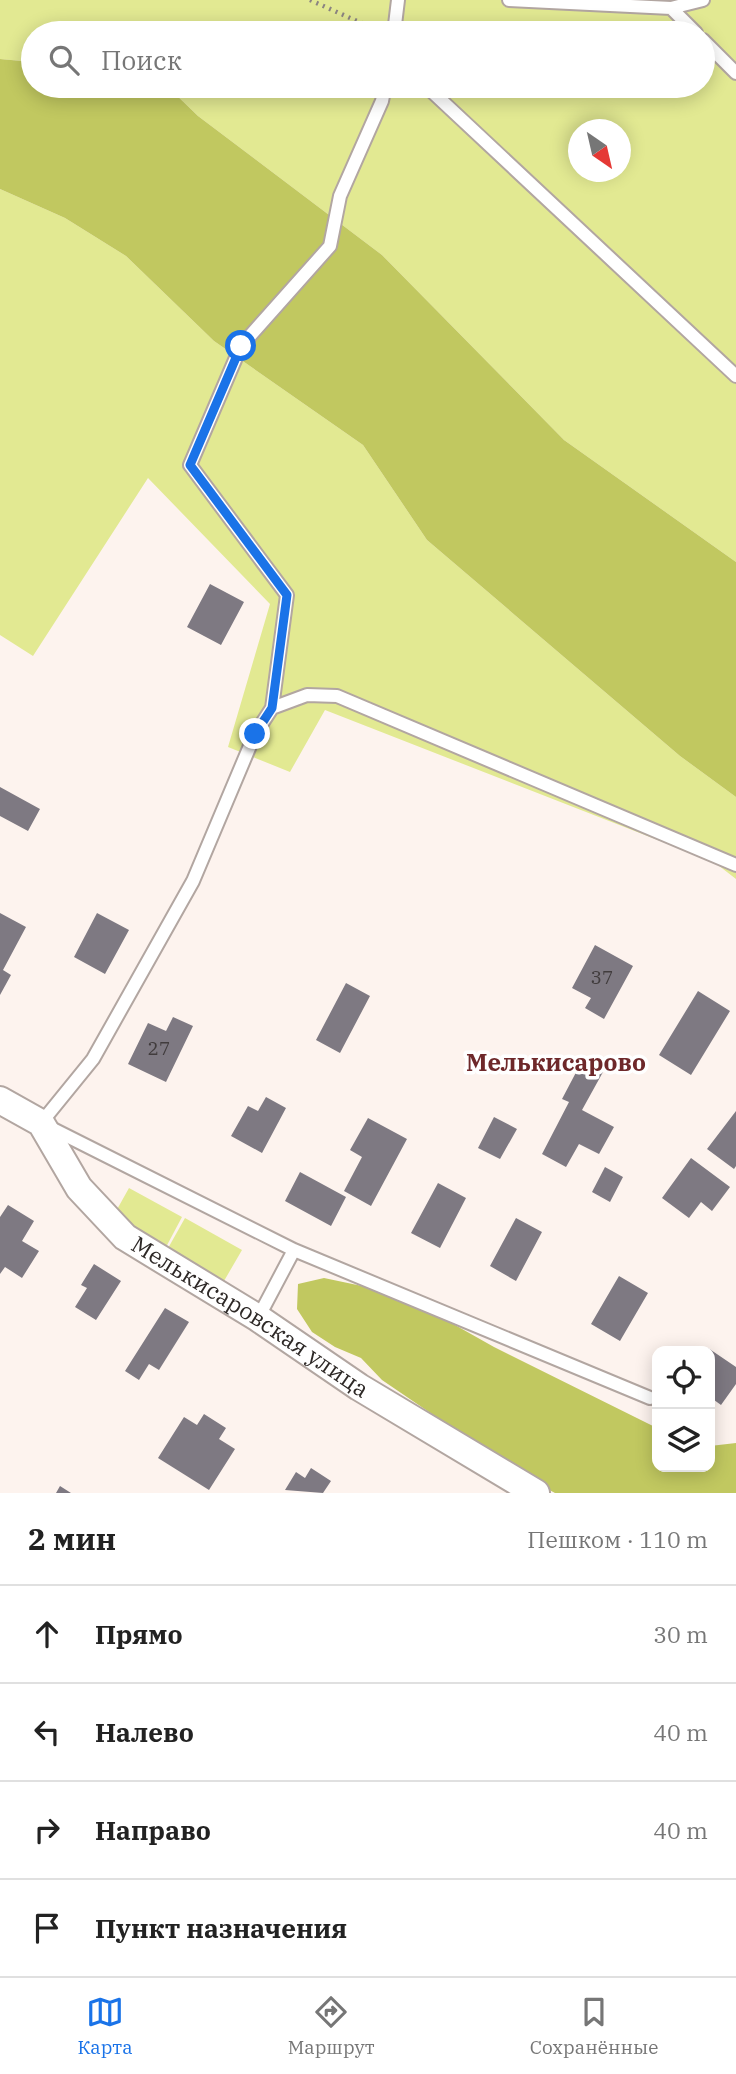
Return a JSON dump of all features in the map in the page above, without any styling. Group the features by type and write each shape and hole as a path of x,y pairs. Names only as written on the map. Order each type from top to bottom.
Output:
{"street":[{"path":"0,1100 41,1123"},
{"name":"Мелькисаровская улица","path":"41,1123 79,1188 125,1237 258,1318 359,1387 537,1493"}],"lane":[{"path":"395,21 398,0"},
{"path":"509,0 671,8 703,0"},
{"path":"671,8 684,21"},
{"path":"715,52 736,73"},
{"path":"383,98 340,195 330,246 241,346 190,465 287,595 272,708 255,734 193,881 93,1059 41,1123 293,1250 650,1398"},
{"path":"439,98 736,376"},
{"path":"272,708 307,695 337,696 736,865"},
{"path":"258,1318 293,1250"}],"path":[{"path":"310,0 357,21"}],"green space":[{"path":"0,0 736,0 736,562 564,440 382,255 198,116 179,98 715,98 715,21 21,21 21,61 0,59"},
{"path":"0,59 21,61 21,98 179,98 198,116 382,255 564,440 736,562 736,797 680,756 427,540 363,445 214,341 126,256 65,218 0,189"},
{"path":"0,189 65,218 126,256 214,341 363,445 427,540 680,756 736,797 736,879 714,862 325,710 290,772 228,747 270,604 148,478 33,656 0,635"},
{"path":"129,1188 182,1217 165,1249 115,1213"},
{"path":"185,1218 242,1250 224,1281 167,1250"},
{"path":"324,1278 400,1294 494,1347 652,1426 652,1472 715,1472 715,1445 736,1443 736,1493 555,1493 520,1474 382,1380 361,1358 335,1347 312,1332 297,1309 298,1284"}],"building":[{"path":"210,584 244,602 221,645 187,627"},
{"path":"0,787 40,809 28,831 0,816"},
{"path":"0,913 26,927 3,970 11,975 0,995"},
{"path":"97,913 129,930 105,974 74,957"},
{"path":"595,945 633,966 604,1019 585,1008 591,998 572,988"},
{"path":"346,983 370,996 340,1053 316,1040"},
{"path":"698,991 730,1011 691,1075 659,1055"},
{"path":"173,1017 193,1026 166,1082 128,1064 148,1023 166,1031"},
{"path":"582,1061 603,1072 582,1110 614,1127 599,1154 579,1144 566,1167 542,1154 569,1102 562,1099"},
{"path":"266,1097 286,1108 262,1153 231,1136 248,1106 258,1111"},
{"path":"736,1111 736,1166 734,1169 707,1149"},
{"path":"494,1117 517,1129 500,1159 478,1148"},
{"path":"368,1118 407,1139 371,1206 344,1191 362,1157 350,1150"},
{"path":"691,1158 730,1187 712,1211 701,1202 689,1218 662,1198"},
{"path":"605,1167 623,1177 610,1202 592,1192"},
{"path":"300,1172 346,1197 331,1226 285,1201"},
{"path":"438,1183 466,1198 440,1248 411,1233"},
{"path":"8,1205 34,1221 22,1241 39,1251 22,1278 5,1267 0,1274 0,1217"},
{"path":"516,1218 542,1232 516,1281 490,1266"},
{"path":"94,1264 121,1281 96,1320 75,1307 87,1288 81,1285"},
{"path":"619,1276 648,1293 620,1341 591,1324"},
{"path":"165,1308 189,1322 159,1370 149,1364 139,1380 125,1371"},
{"path":"715,1353 736,1367 736,1384 721,1405 715,1401"},
{"path":"204,1414 226,1428 219,1439 235,1449 209,1490 158,1458 184,1417 197,1425"},
{"path":"311,1468 331,1481 323,1493 285,1490 296,1472 305,1478"},
{"path":"60,1486 71,1493 56,1493"}],"district":[{"name":"Мелькисарово","path":"556,1063"}],"route":[{"path":"241,346 190,465 287,595 272,708 255,734"}]}
